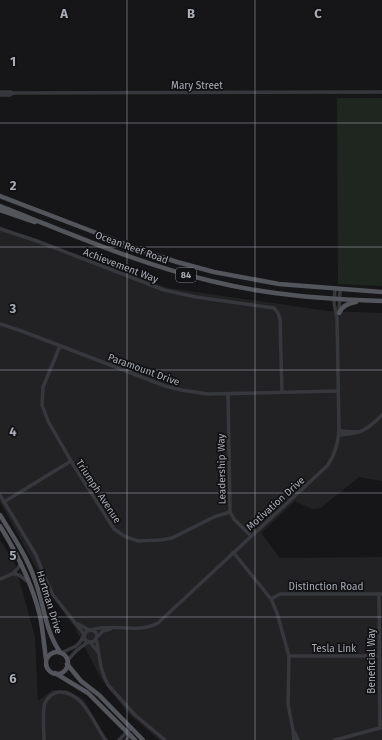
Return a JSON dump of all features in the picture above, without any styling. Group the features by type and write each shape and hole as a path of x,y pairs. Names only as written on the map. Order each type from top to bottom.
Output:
{"main road":[{"name":"Ocean Reef Road","path":"0,196 141,250 177,262 257,281 382,292"},
{"name":"Ocean Reef Road","path":"0,206 167,269 211,281 247,289 283,294 336,299 382,301"},
{"path":"0,210 28,220 49,225"},
{"path":"338,316 341,309 346,304 365,300"},
{"name":"Hartman Drive","path":"0,515 18,544 35,579 50,635 60,653"},
{"name":"Hartman Drive","path":"0,526 21,562 30,583 39,614 46,659"},
{"path":"135,740 88,693 48,669 46,659 52,653 60,653 66,658 67,663 81,681 99,695 143,740"},
{"path":"55,673 62,672 67,663"}],"street":[{"name":"Mary Street","path":"0,92 382,92"},
{"name":"Mary Street","path":"0,95 10,95 13,93"},
{"name":"Achievement Way","path":"0,229 37,241 164,290 196,297 274,308 280,319 282,392"},
{"name":"Motivation Drive","path":"90,630 100,628 144,628 152,627 158,623 328,465 336,450 339,433 337,289"},
{"name":"Paramount Drive","path":"0,324 165,386 181,390 208,394 338,391"},
{"name":"Triumph Avenue","path":"60,346 44,387 42,405 48,421 70,462 114,530 126,537 138,541 161,540 172,538 214,517 230,512"},
{"name":"Leadership Way","path":"228,394 230,512 234,519 251,536"},
{"path":"339,433 352,434 364,430 370,427 382,416"},
{"path":"4,502 70,462"},
{"path":"0,495 36,555 48,586 84,635 85,640 89,642 98,653"},
{"path":"233,552 271,599 277,613 289,656 288,704 294,740"},
{"path":"0,579 12,574 19,568 21,562"},
{"path":"12,574 24,577 30,583"},
{"name":"Distinction Road","path":"271,599 280,594 380,594"},
{"name":"Beneficial Way","path":"380,594 379,656 381,728"},
{"path":"75,623 96,633 98,653 108,685 135,715 165,740"},
{"path":"67,663 77,650 96,639 103,631 112,628"},
{"path":"60,653 76,646 84,635 90,630"},
{"name":"Tesla Link","path":"289,656 379,656"},
{"path":"44,740 44,704 49,696 55,693 65,692 79,699 105,739"},
{"path":"335,740 381,728"},
{"path":"126,740 133,729"},
{"path":"293,730 298,740"},
{"path":"119,740 129,734"}],"shaded area":[{"path":"337,98 382,98 382,286 338,284"},
{"path":"0,226 168,288 328,311 382,313 382,481 359,477 321,508 312,509 295,501 261,533 280,558 382,557 382,740 159,740 127,712 100,677 75,628 50,593 0,502"},
{"path":"0,540 15,564 35,637 38,701 52,690 67,690 84,700 107,740 0,740"}]}
